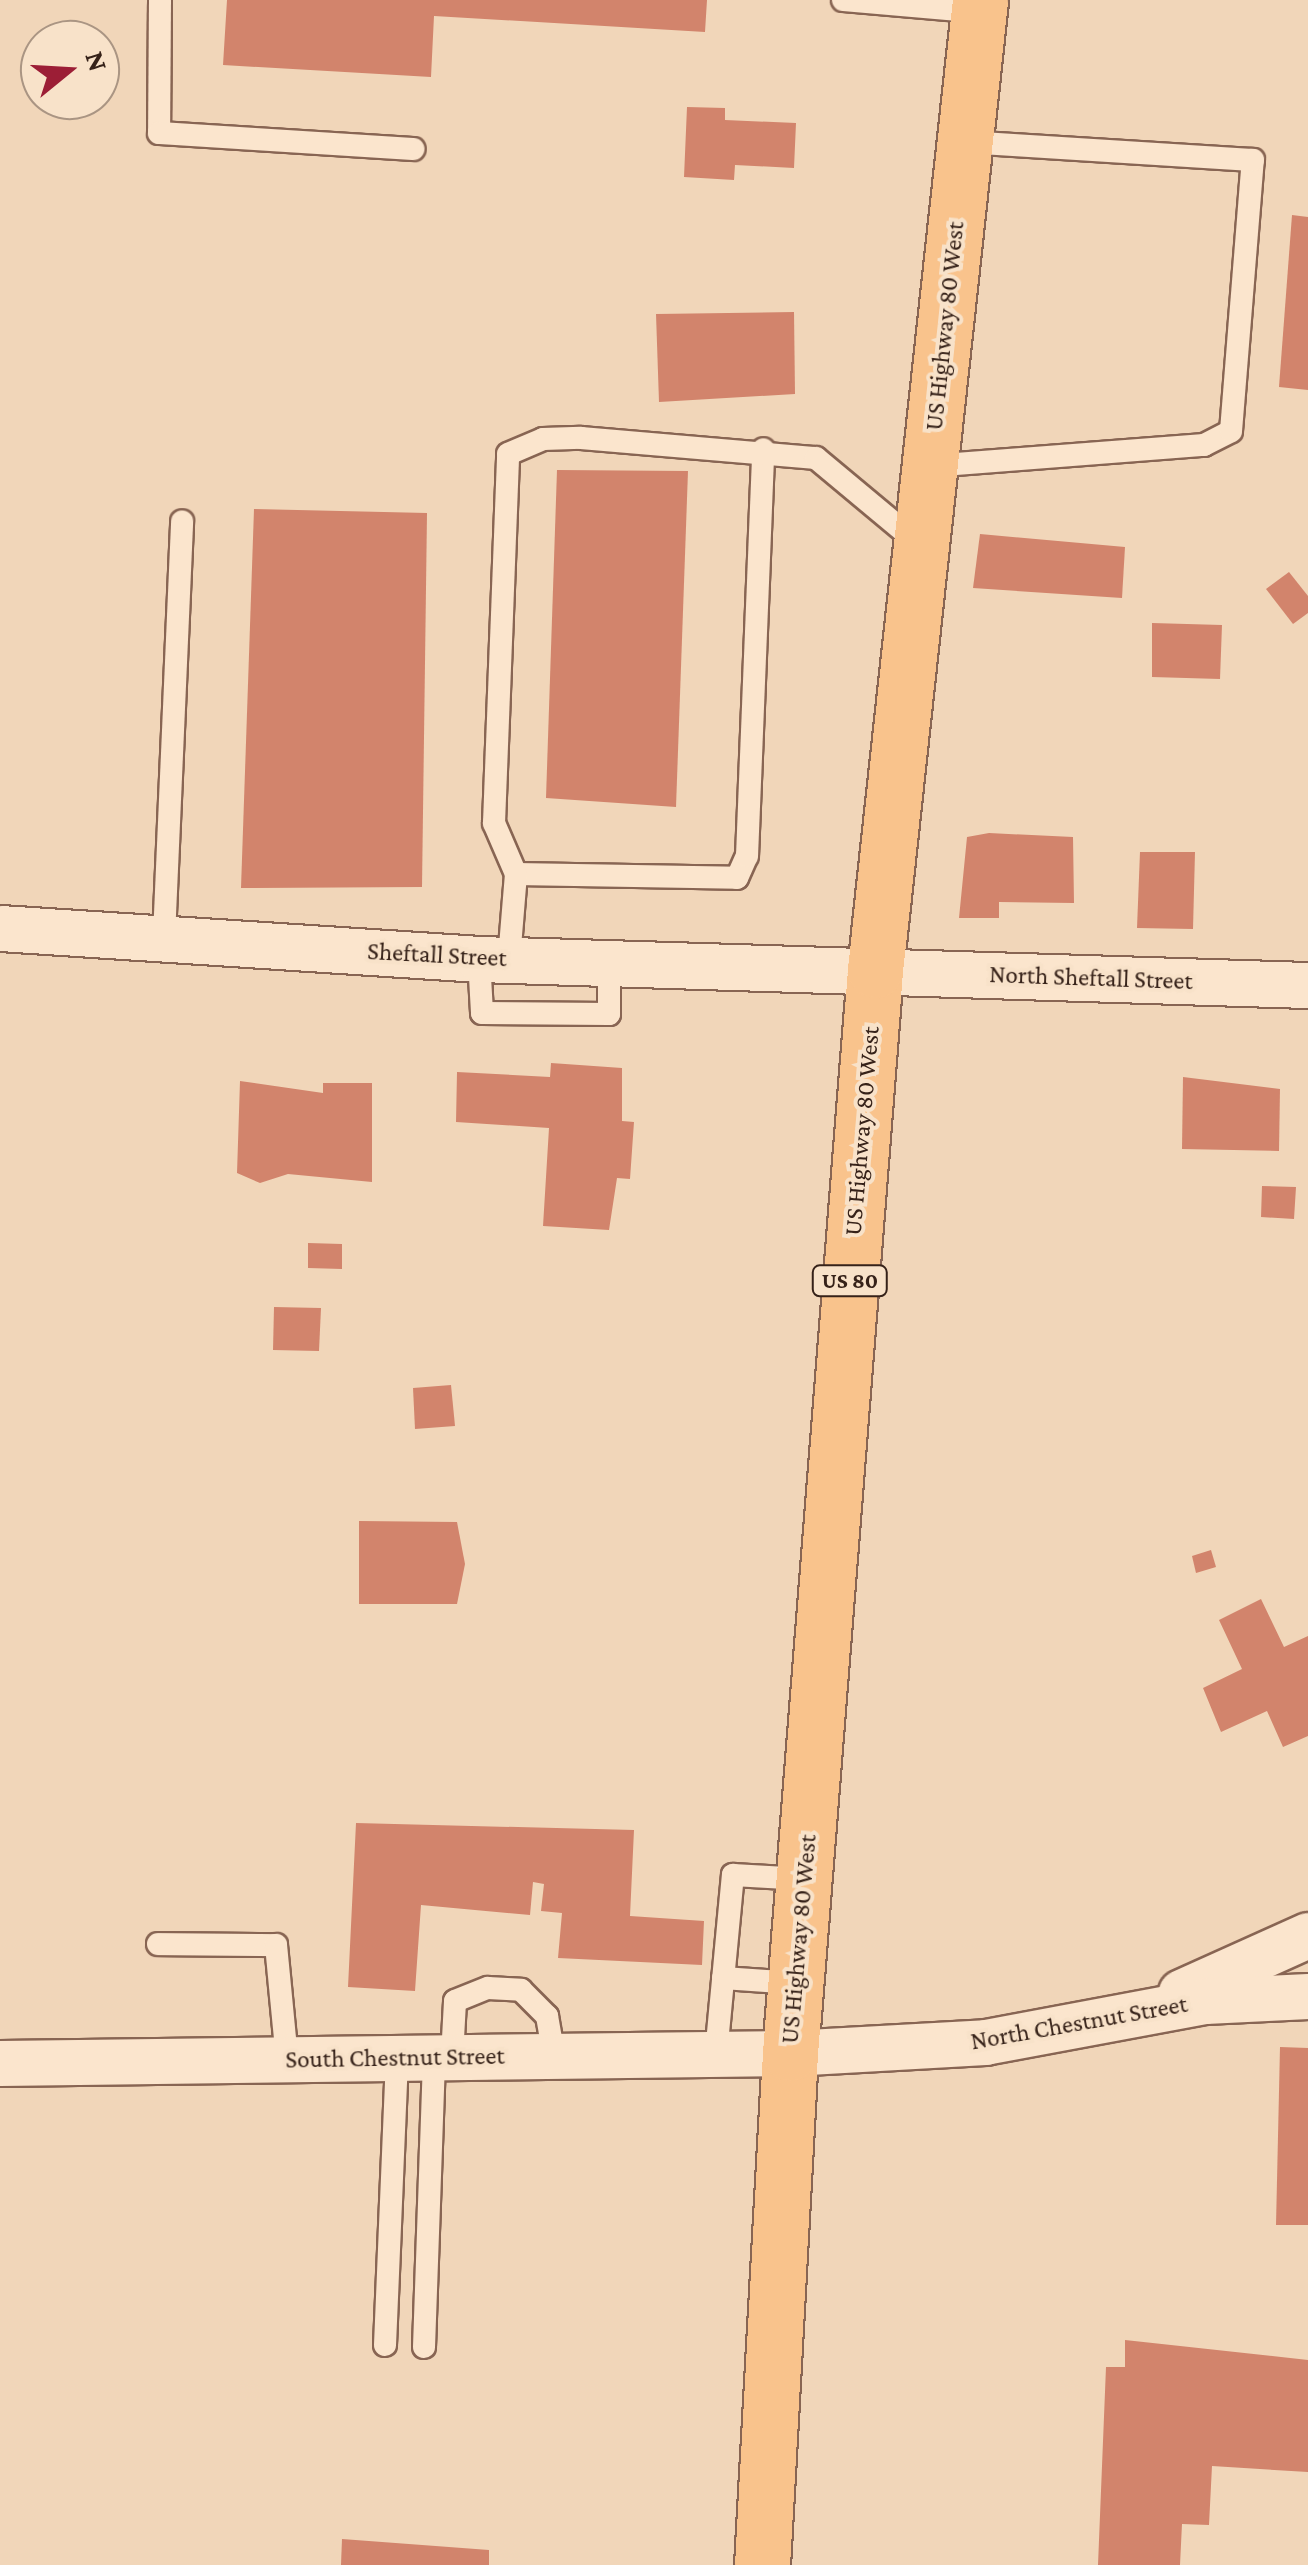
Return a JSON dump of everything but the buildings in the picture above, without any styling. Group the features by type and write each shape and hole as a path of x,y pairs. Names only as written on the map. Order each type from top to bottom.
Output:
{"main road":[{"name":"US Highway 80 West","path":"762,2565 790,2053 875,970 979,6"}],"street":[{"name":"Sheftall Street","path":"0,928 494,959 875,970"},
{"name":"North Sheftall Street","path":"875,970 1308,985"},
{"path":"1099,2019 1308,1935"},
{"name":"North Chestnut Street","path":"790,2053 984,2042 1099,2019 1308,1996"},
{"name":"South Chestnut Street","path":"0,2063 790,2053"}],"lane":[{"path":"160,0 159,133 413,149"},
{"path":"843,0 979,6"},
{"path":"930,466 1204,446 1231,432 1254,160 965,142"},
{"path":"609,962 609,1014 482,1012 516,874 494,823 508,454 542,439 581,438 762,449 816,458 921,546"},
{"path":"516,874 737,878 747,856 762,449"},
{"path":"164,938 182,521"},
{"path":"716,2054 732,1875 804,1879"},
{"path":"158,1944 276,1945 287,2059"},
{"path":"723,1978 796,1983"},
{"path":"385,2345 427,2058 455,2000 488,1988 521,1990 547,2016 554,2056"},
{"path":"424,2347 427,2058"}]}
